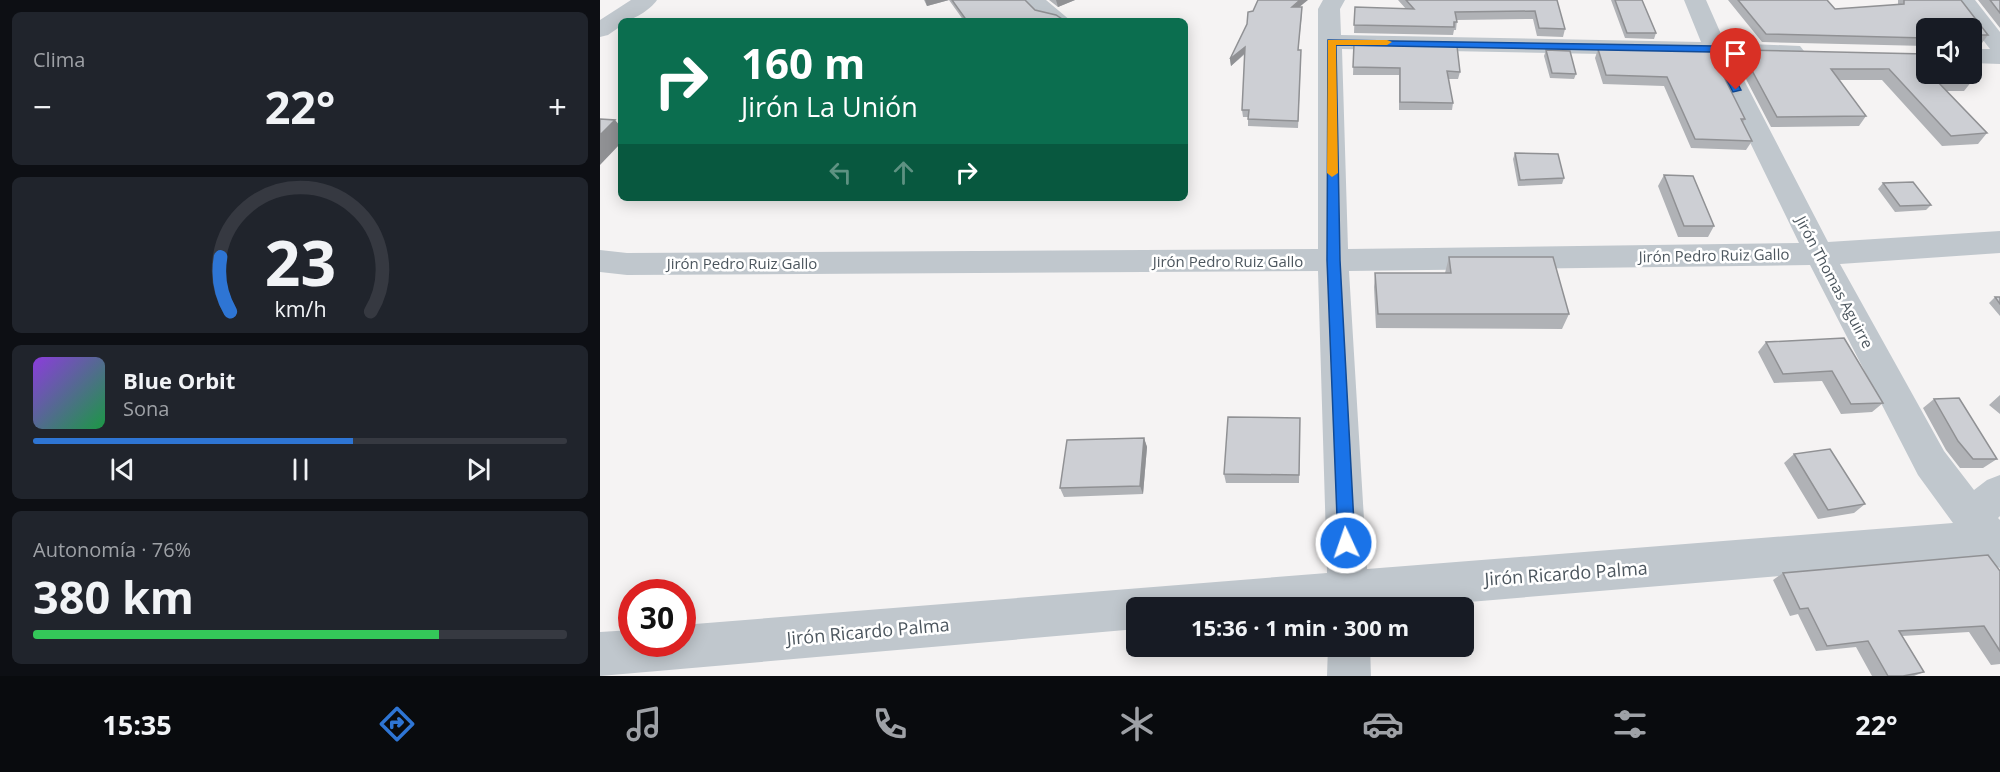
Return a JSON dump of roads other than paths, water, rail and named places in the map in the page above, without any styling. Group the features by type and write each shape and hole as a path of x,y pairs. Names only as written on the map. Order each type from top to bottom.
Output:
{"street":[{"path":"618,18 646,0"},
{"path":"1034,0 1041,9 1055,18"},
{"path":"1334,0 1329,9 1333,260 1349,597"},
{"name":"Jirón Thomas Aguirre","path":"1695,0 1716,49 1819,254 1931,463 1987,535"},
{"path":"1963,0 2000,47"},
{"path":"600,30 618,18"},
{"path":"1331,42 1809,51"},
{"path":"1982,56 2000,57"},
{"name":"Jirón Pedro Ruiz Gallo","path":"600,261 639,264 1333,260 1819,254 2000,242"},
{"path":"1987,535 2000,492"},
{"name":"Jirón Ricardo Palma","path":"1369,597 1987,535"},
{"name":"Jirón Ricardo Palma","path":"600,654 1126,609"},
{"path":"1349,657 1349,676"}]}
